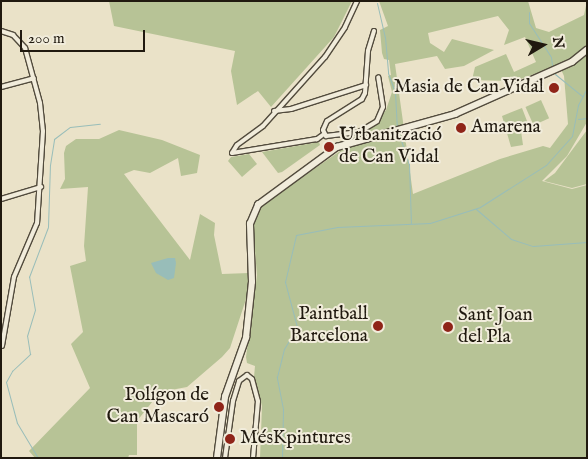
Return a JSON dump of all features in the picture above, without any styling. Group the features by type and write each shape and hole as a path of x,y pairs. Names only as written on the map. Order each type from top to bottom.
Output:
{"main road":[{"path":"218,456 225,397 246,338 252,282 252,216 271,193 345,144 456,114 572,62 587,50"}],"street":[{"path":"324,134 316,139 232,153 237,145 259,130 337,41 357,1"},
{"path":"1,31 22,43 34,78 43,124 38,223 14,277 2,346"},
{"path":"324,134 323,128 332,116 362,99 366,84 369,45 374,32"},
{"path":"324,134 336,137 344,136 368,128 380,117 383,106 378,77"},
{"path":"1,87 34,78"},
{"path":"274,111 291,109 366,84"},
{"path":"344,136 345,144"},
{"path":"336,137 345,144"},
{"path":"1,199 41,187"},
{"path":"225,458 233,402 239,381 247,375 252,379 258,402 253,458"}],"green space":[{"path":"109,1 352,1 334,37 271,107 258,91 237,105 231,71 235,51 114,26"},
{"path":"379,1 528,1 536,28 549,32 584,15 587,1 587,122 567,156 542,181 572,189 587,185 587,458 260,458 262,406 254,377 255,366 247,363 246,357 257,275 253,227 263,204 346,147 348,137 372,128 386,110 392,92 388,76 391,75 389,60 384,59 382,53 380,30 388,26","holes":["498,16 509,30 504,45 525,37 536,62 514,72 506,54 475,67 472,80 515,81 559,65 564,76 568,124 550,148 543,146 500,159 413,194 395,64 437,56 445,69 464,66 494,50 452,39 444,52 430,43 428,33"]},
{"path":"541,100 549,118 534,125 525,107"},
{"path":"522,108 527,121 521,131 523,145 511,147 502,116"},
{"path":"119,130 162,140 200,155 197,173 181,176 178,158 150,173 134,170 124,174 190,260 200,214 215,223 214,235 222,274 249,273 248,293 230,348 187,387 160,392 137,421 137,455 129,455 128,458 35,458 29,451 90,388 71,344 83,332 70,266 86,261 84,246 88,187 60,189 65,179 64,153 66,146 76,139 99,139"},
{"path":"587,130 587,184 572,188 544,181 555,173"},
{"path":"319,142 320,145 278,173 262,152"},
{"path":"249,154 257,164 242,177 228,161 231,157"}],"water":[{"path":"175,258 176,263 174,278 168,280 156,273 151,263"}],"waterway":[{"path":"377,3 385,37 388,73 395,92 397,125"},
{"path":"529,12 529,23 551,57 552,65"},
{"path":"555,74 582,96"},
{"path":"282,458 283,409 277,377 284,349 297,327 285,282 296,235 337,227 430,223 480,207 546,165 572,136 578,105 587,88"},
{"path":"578,119 587,118"},
{"path":"38,458 17,423 6,382 12,371 30,354 27,336 35,310 29,277 48,227 50,165 54,139 70,127 100,124"},
{"path":"399,134 409,164 411,223"},
{"path":"476,209 511,239 533,246 587,242"}],"place":[{"name":"Masia de Can Vidal","path":"554,88"},
{"name":"Amarena","path":"461,128"},
{"name":"Urbanització de Can Vidal","path":"329,147"},
{"name":"Paintball Barcelona","path":"378,326"},
{"name":"Sant Joan del Pla","path":"448,327"},
{"name":"Polígon de Can Mascaró","path":"219,407"},
{"name":"MésKpintures","path":"230,439"}]}
